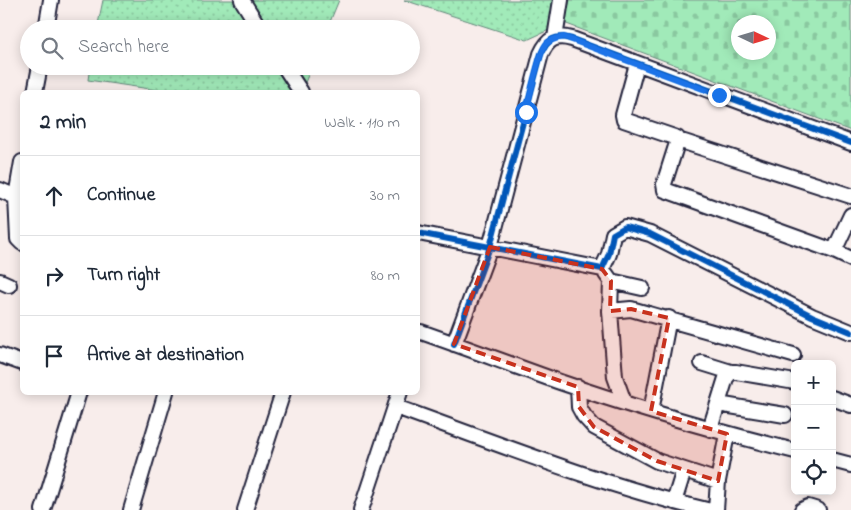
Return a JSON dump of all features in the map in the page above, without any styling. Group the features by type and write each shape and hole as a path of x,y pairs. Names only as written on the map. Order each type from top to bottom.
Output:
{"street":[{"path":"48,20 51,0"},
{"path":"242,0 254,20"},
{"path":"555,38 561,0"},
{"path":"454,344 490,247 541,54 546,43 555,38 564,37 572,39 851,144"},
{"path":"637,64 623,115 624,120 677,138 678,140 851,196"},
{"path":"35,90 38,75"},
{"path":"290,75 300,90"},
{"path":"678,140 664,184 665,190 834,251 851,259"},
{"path":"0,190 19,197 18,239 20,241"},
{"path":"834,251 851,215"},
{"path":"602,269 609,254 613,234 625,227 650,234 812,316 851,332"},
{"path":"420,233 602,269 611,281 610,310 614,377 624,402"},
{"path":"611,281 642,288"},
{"path":"610,310 631,309 669,318 793,355"},
{"path":"651,411 669,318"},
{"path":"420,335 454,344 651,411 727,434 791,450"},
{"path":"0,355 20,362"},
{"path":"702,363 731,372 791,381"},
{"path":"710,429 726,378 731,372"},
{"path":"578,387 579,407 594,427 657,461 718,481"},
{"path":"43,510 78,395"},
{"path":"131,510 165,395"},
{"path":"245,510 282,395"},
{"path":"361,510 399,395"},
{"path":"836,399 851,405"},
{"path":"718,404 785,415"},
{"path":"396,406 616,486 708,510"},
{"path":"716,510 718,481 727,434"},
{"path":"836,461 851,465"},
{"path":"674,502 684,470"},
{"path":"802,510 808,507 818,510"}],"highlighted area":[{"path":"490,247 602,269 611,281 610,311 631,309 669,318 651,411 727,434 718,481 657,461 594,427 579,407 578,387 454,344"}],"green space":[{"path":"103,0 339,0 331,20 99,20"},
{"path":"404,0 570,0 564,23 527,40"},
{"path":"570,0 851,0 851,131 564,23"},
{"path":"89,75 308,75 302,90 157,90 88,80"}],"cycle path":[{"path":"454,344 490,247 541,54 549,41 561,37 572,39 851,143"},
{"path":"420,233 602,269 609,254 613,234 625,227 650,234 812,316 851,332"}],"route":[{"path":"526,112 541,54 546,43 555,38 564,37 719,95"}]}
